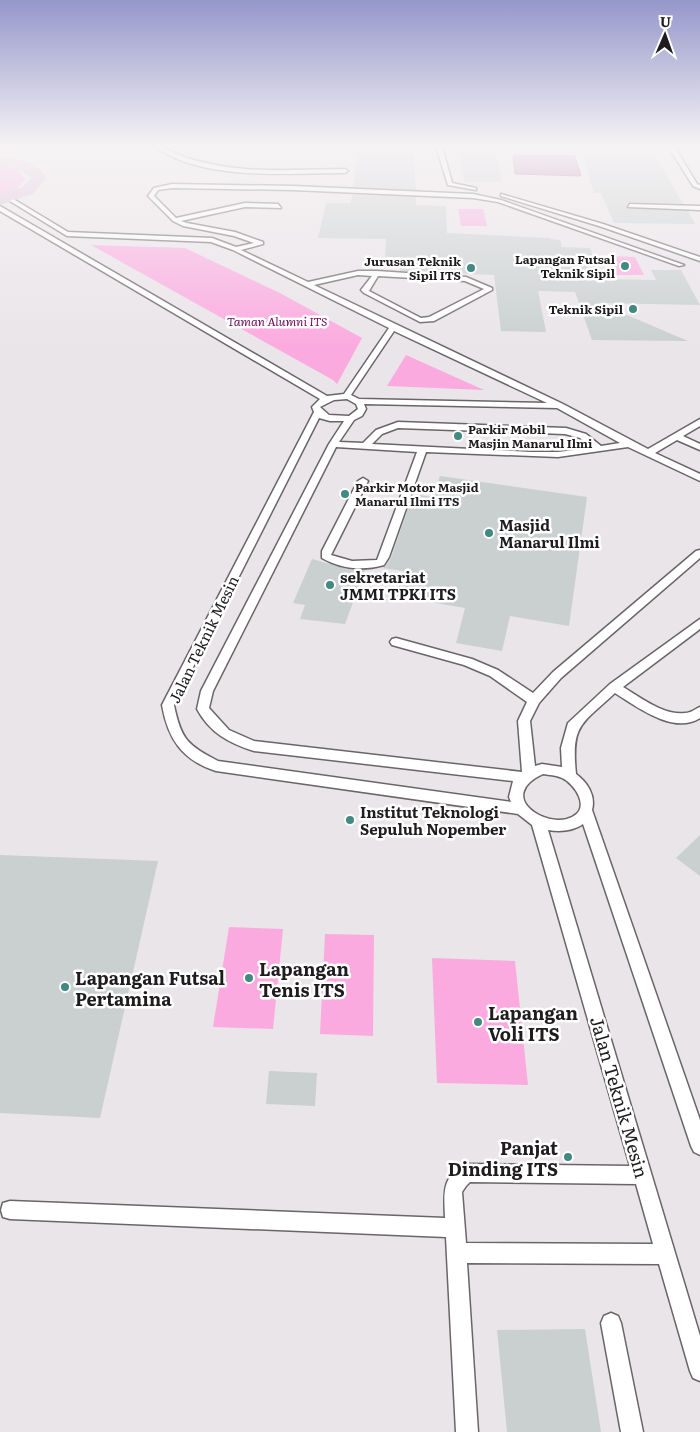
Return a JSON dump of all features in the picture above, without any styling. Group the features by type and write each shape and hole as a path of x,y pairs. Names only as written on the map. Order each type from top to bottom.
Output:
{"lane":[{"path":"17,213 42,232 326,399 346,397 357,401 560,406 570,402"},
{"path":"26,213 68,234 212,240 235,249 393,327 560,406 629,444 700,478"},
{"path":"168,213 175,220 185,224 235,234 260,243"},
{"path":"175,220 208,213"},
{"path":"533,213 681,265"},
{"path":"563,213 700,259"},
{"path":"572,227 589,221"},
{"path":"42,232 54,226"},
{"path":"57,240 68,234"},
{"path":"235,249 260,243 268,238"},
{"path":"306,284 345,274 377,274 466,279 490,289 431,319 420,320 366,292 365,290 377,274"},
{"path":"346,397 393,327"},
{"name":"Jalan Teknik Mesin","path":"326,399 316,407 318,412 168,705 172,726 188,751 216,766 520,809"},
{"name":"Jalan Teknik Mesin","path":"357,401 362,409 360,414 351,418 333,444 206,691 203,709 213,724 230,738 254,746 526,775 542,769 570,776"},
{"path":"318,412 329,418 351,418"},
{"path":"648,453 700,422"},
{"path":"365,446 375,433 383,427 398,425 566,431 583,436 599,449"},
{"path":"676,436 700,447"},
{"path":"333,444 564,456 629,444"},
{"path":"363,481 327,551 326,556 331,560 358,565 380,562 384,557 422,450"},
{"path":"586,810 576,822 559,827 539,824 520,809 515,797 516,786 526,775 524,721 534,700 557,675 700,553"},
{"path":"700,623 614,687 572,726 567,748 570,776 581,786 587,798 586,810 700,1146"},
{"path":"396,642 468,662 494,673 534,700"},
{"path":"614,687 663,715 681,720 697,716 700,712"},
{"name":"Jalan Teknik Mesin","path":"539,824 700,1370"},
{"path":"467,1432 453,1190 459,1179 468,1173 642,1175"},
{"path":"10,1210 455,1228"},
{"path":"456,1253 666,1254"},
{"path":"612,1323 632,1432"}],"green space":[{"path":"459,213 484,213 487,226 461,226"},
{"name":"Taman Alumni ITS","path":"91,245 185,248 280,293 362,338 337,384 333,380"},
{"name":"Lapangan Futsal Teknik Sipil","path":"608,256 635,257 644,275 615,275"},
{"path":"406,355 484,390 387,386"},
{"name":"Lapangan Tenis ITS","path":"229,927 283,929 273,1029 213,1027"},
{"name":"Lapangan Tenis ITS","path":"325,934 374,935 373,1036 320,1034"},
{"name":"Lapangan Voli ITS","path":"432,958 515,961 528,1085 437,1083"}],"building":[{"path":"324,213 446,213 447,233 550,238 560,240 562,247 590,248 601,279 656,280 651,270 681,270 700,305 599,303 688,341 592,340 575,292 538,291 546,332 501,331 494,275 400,271 400,257 385,257 386,239 318,238"},
{"path":"610,213 689,213 695,224 614,223"},
{"name":"Masjid Manarul Ilmi","path":"440,476 587,497 569,626 510,616 502,651 456,643 465,608 395,596 404,571 382,568 386,566 391,558 413,494 433,497"},
{"name":"sekretariat JMMI TPKI ITS","path":"312,559 344,568 365,570 345,624 300,619 305,605 293,603"},
{"path":"700,835 700,876 676,858"},
{"name":"Lapangan Futsal Pertamina","path":"0,855 158,861 100,1118 0,1113"},
{"path":"269,1071 317,1073 315,1106 266,1104"},
{"path":"585,1329 601,1432 507,1432 497,1330"}],"place":[{"name":"Lapangan Futsal Teknik Sipil","path":"625,266"},
{"name":"Jurusan Teknik Sipil ITS","path":"471,268"},
{"name":"Teknik Sipil","path":"633,309"},
{"name":"Parkir Mobil Masjin Manarul Ilmi","path":"458,436"},
{"name":"Parkir Motor Masjid Manarul Ilmi ITS","path":"345,494"},
{"name":"Masjid Manarul Ilmi","path":"489,533"},
{"name":"sekretariat JMMI TPKI ITS","path":"330,585"},
{"name":"Institut Teknologi Sepuluh Nopember","path":"350,820"},
{"name":"Lapangan Tenis ITS","path":"249,978"},
{"name":"Lapangan Futsal Pertamina","path":"65,987"},
{"name":"Lapangan Voli ITS","path":"478,1022"},
{"name":"Panjat Dinding ITS","path":"568,1157"}]}
